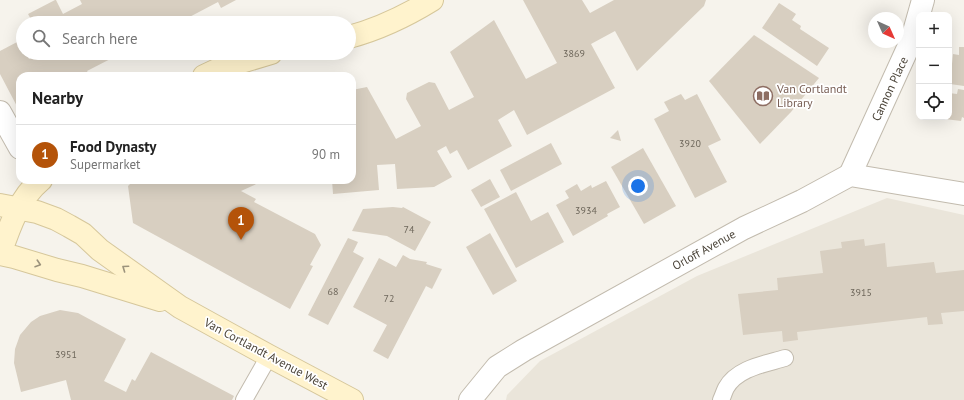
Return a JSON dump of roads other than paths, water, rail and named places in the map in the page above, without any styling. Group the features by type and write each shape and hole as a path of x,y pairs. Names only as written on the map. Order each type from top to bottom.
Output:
{"main road":[{"path":"356,35 385,25 432,0"},
{"path":"213,72 247,60"},
{"path":"0,254 11,222 10,207 36,184"},
{"name":"Van Cortlandt Avenue West","path":"10,207 37,212 56,219 83,234 100,250 180,307 268,356 352,400"},
{"name":"Van Cortlandt Avenue West","path":"0,254 14,256 56,270 82,276 180,307"}],"street":[{"name":"Cannon Place","path":"850,175 912,39 922,0"},
{"path":"0,112 16,141"},
{"path":"850,175 964,194"},
{"name":"Orloff Avenue","path":"470,400 497,367 524,350 744,228 802,201 850,175"}],"lane":[{"path":"244,400 268,356"},
{"path":"722,400 727,387 738,376 751,368 785,358"}],"place":[{"name":"Van Cortlandt Library","path":"763,96"},
{"name":"Food Dynasty","path":"241,240"}]}
